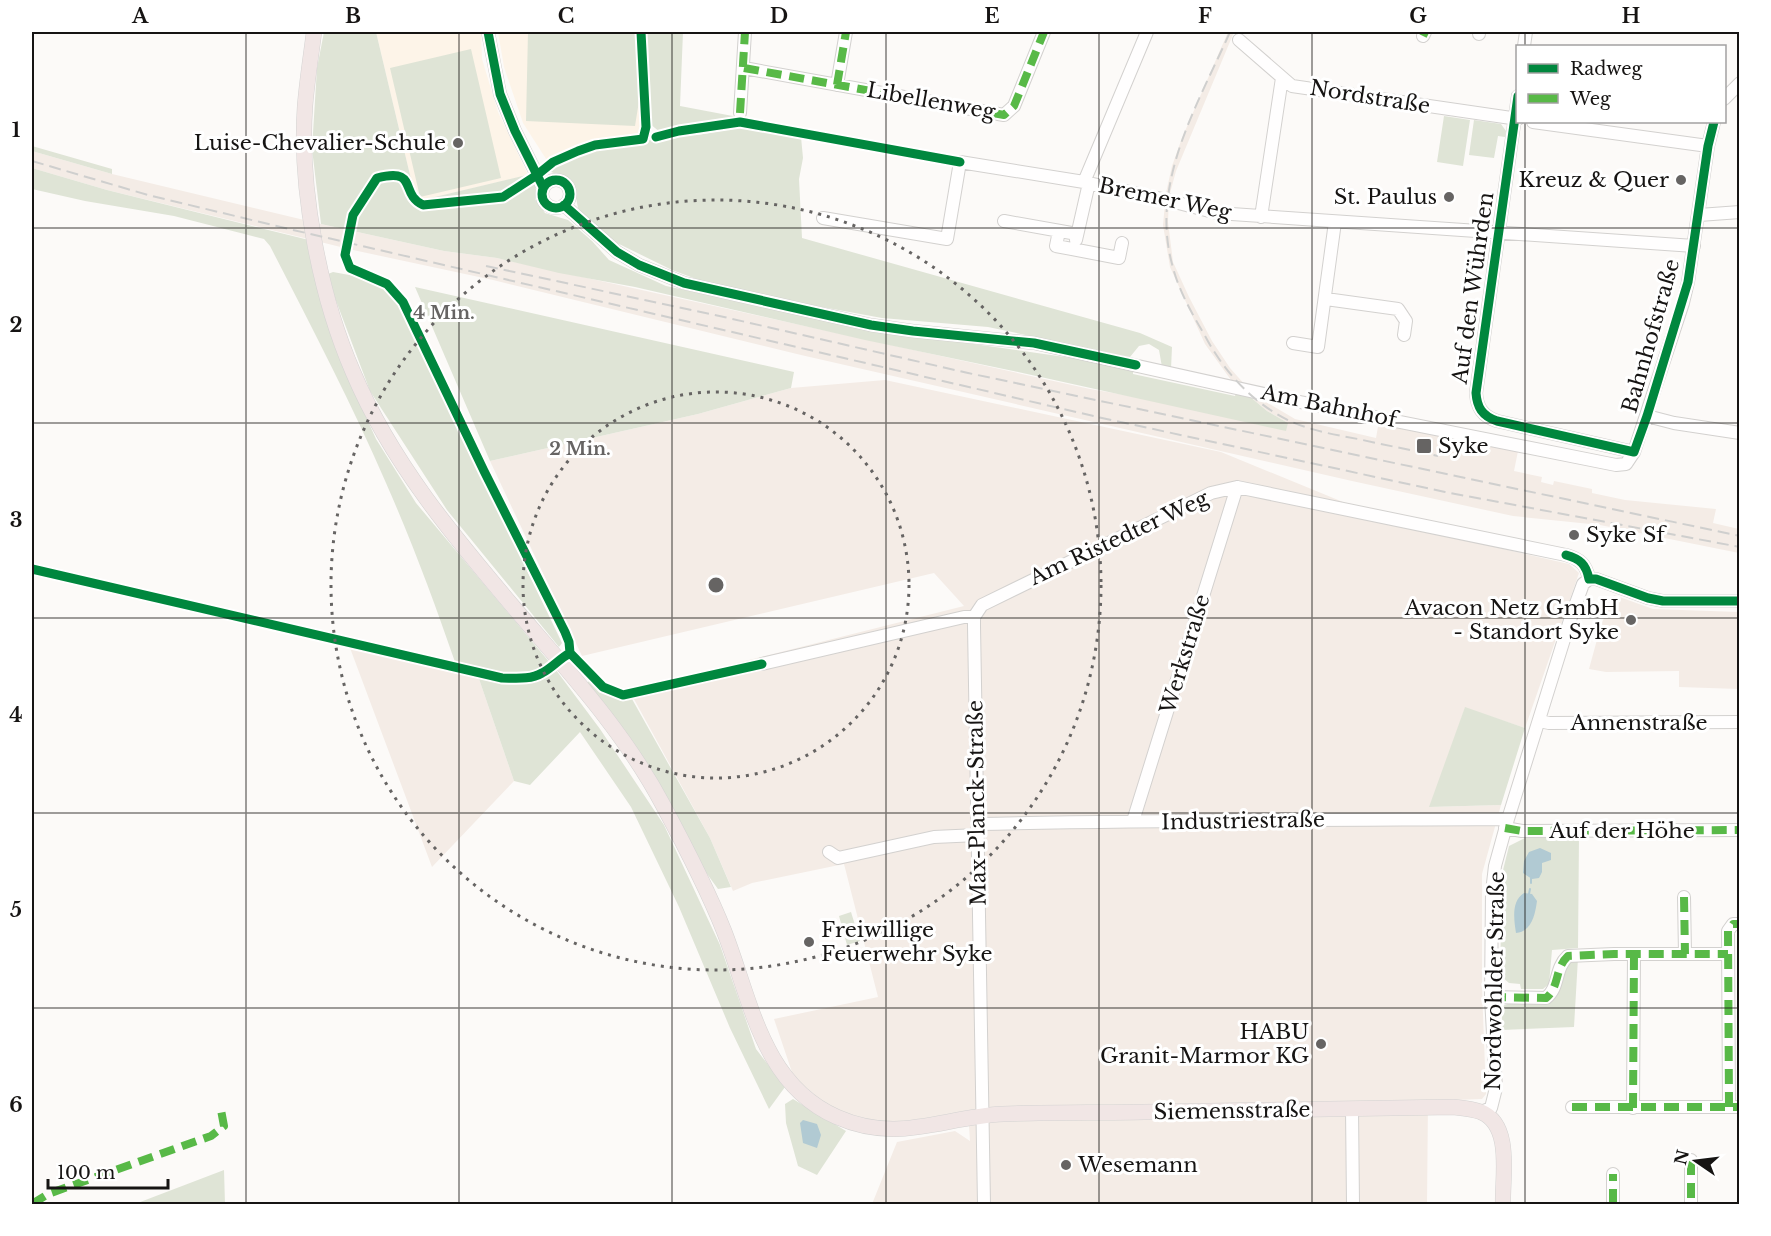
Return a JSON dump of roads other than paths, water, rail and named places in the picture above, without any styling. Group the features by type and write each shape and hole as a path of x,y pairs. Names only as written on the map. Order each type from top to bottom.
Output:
{"main road":[{"name":"Siemensstraße","path":"314,32 305,104 304,150 318,256 329,304 352,371 387,441 427,501 603,714 650,782 698,872 723,928 765,1044 789,1081 806,1099 824,1111 857,1125 876,1129 913,1129 1000,1114 1453,1107 1482,1112"},
{"name":"Nordwohlder Straße","path":"1482,1112 1494,1122 1500,1132 1504,1147 1503,1204"}],"street":[{"path":"488,32 500,94 515,131 532,162 548,183"},
{"path":"740,113 746,32"},
{"path":"744,68 837,85 846,32"},
{"name":"Libellenweg","path":"837,85 1004,115 1014,106 1044,32"},
{"path":"1075,249 1086,183 1147,32"},
{"name":"Nordstraße","path":"1239,40 1292,86 1516,119"},
{"path":"1261,217 1282,78"},
{"path":"1726,98 1740,82"},
{"name":"Auf den Wührden","path":"1516,119 1476,393 1477,404 1490,419 1634,452"},
{"path":"1540,123 1708,146"},
{"name":"Bahnhofstraße","path":"1626,464 1634,452 1647,416 1683,303 1714,123"},
{"name":"Bremer Weg","path":"824,218 947,239 960,162 1086,183 1217,213 1694,246"},
{"path":"560,180 566,184 569,198 564,205 557,208 550,207 544,201 541,195 548,183 560,180"},
{"name":"Am Bahnhof","path":"564,205 617,252 639,265 684,283 871,325 1034,343 1244,388 1311,405 1616,465 1626,464"},
{"path":"1699,215 1740,212"},
{"path":"1004,221 1077,234"},
{"path":"1293,343 1318,347 1335,222"},
{"path":"1059,231 1056,246 1119,258 1122,243"},
{"path":"1326,299 1398,309 1406,321 1404,335"},
{"path":"1647,416 1674,423 1740,433"},
{"name":"Am Ristedter Weg","path":"974,617 982,604 1061,565 1211,493 1237,488 1578,558 1587,569 1589,579"},
{"name":"Werkstraße","path":"1133,821 1237,488"},
{"path":"1589,579 1596,579 1648,598 1663,601 1740,601"},
{"name":"Nordwohlder Straße","path":"1482,1112 1491,1108 1496,1088 1491,997 1492,892 1495,866 1571,616 1583,584 1589,579"},
{"path":"762,664 789,663 964,617 974,617"},
{"name":"Max-Planck-Straße","path":"974,617 984,1204"},
{"name":"Annenstraße","path":"1539,721 1549,723 1740,722"},
{"name":"Industriestraße","path":"829,852 838,858 978,830 1133,821 1506,824"},
{"name":"Auf der Höhe","path":"1506,824 1522,831 1740,830"},
{"path":"1684,897 1685,954"},
{"path":"1572,1107 1734,1107 1734,1015 1728,931 1737,924"},
{"path":"1633,1108 1634,954"},
{"path":"1491,997 1546,998 1553,993 1561,963 1568,956 1728,954"},
{"path":"1352,1109 1353,1204"},
{"path":"1690,1160 1691,1204"},
{"path":"1613,1174 1613,1204"}],"water":[{"path":"1540,848 1551,853 1551,860 1542,863 1539,878 1532,879 1523,873 1524,861 1529,852"},
{"path":"1524,893 1532,894 1537,901 1535,912 1529,926 1516,933 1515,906"},
{"path":"803,1120 817,1124 821,1135 817,1148 803,1143 800,1123"}],"waterway":[{"path":"1531,878 1531,883"},
{"path":"1529,894 1530,889"}],"railway":[{"path":"1230,32 1181,144 1172,174 1167,203 1167,233 1172,264 1185,300 1212,348 1230,374 1252,396 1278,415 1316,430 1438,456"},
{"path":"32,161 148,195 289,229 1102,418 1445,492 1740,547"},
{"path":"486,266 968,373 1740,536"}],"place":[{"name":"Luise-Chevalier-Schule","path":"458,143"},
{"name":"Kreuz & Quer","path":"1681,180"},
{"name":"St. Paulus","path":"1449,197"},
{"name":"Syke","path":"1424,446"},
{"name":"Syke Sf","path":"1574,535"},
{"name":"Avacon Netz GmbH - Standort Syke","path":"1631,620"},
{"name":"Freiwillige Feuerwehr Syke","path":"809,942"},
{"name":"HABU Granit-Marmor KG","path":"1321,1044"},
{"name":"Wesemann","path":"1066,1165"}]}
